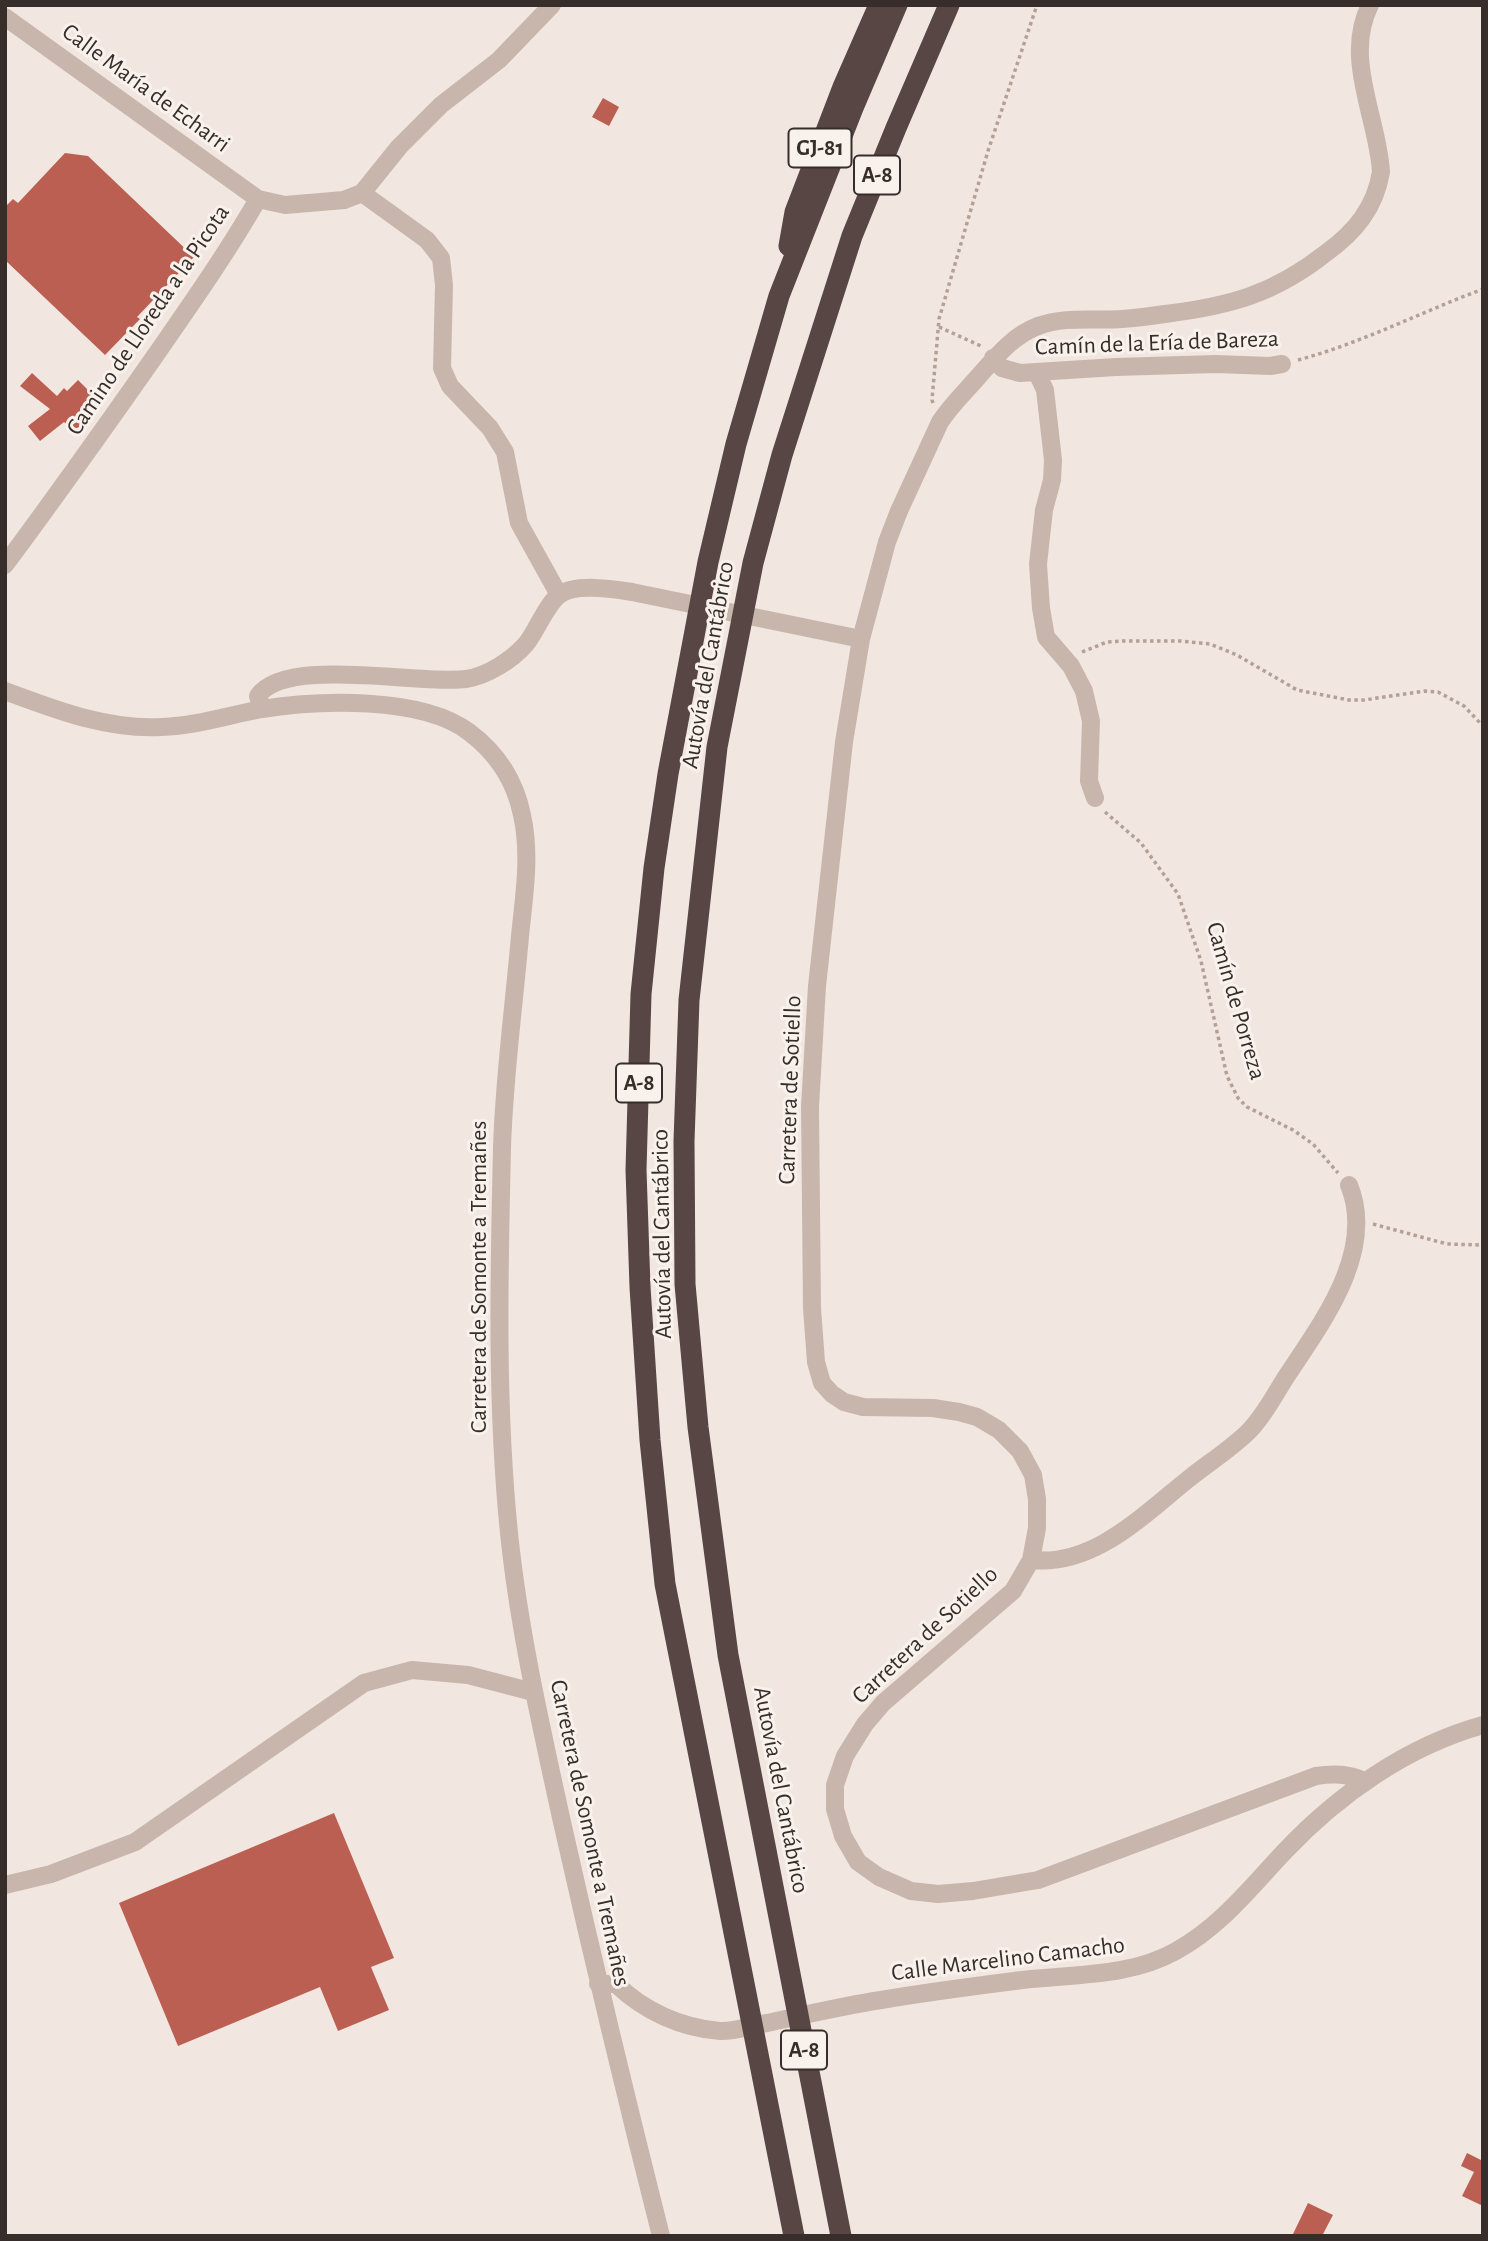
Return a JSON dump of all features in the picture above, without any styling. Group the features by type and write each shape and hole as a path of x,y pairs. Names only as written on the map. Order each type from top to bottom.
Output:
{"highway":[{"name":"GJ-81","path":"779,296 795,212 843,88 879,5"},
{"name":"Autovía del Cantábrico","path":"794,2236 665,1584 650,1440 640,1287 636,1170 641,994 654,868 668,774 708,562 736,444 779,296 897,5"},
{"name":"Autovía del Cantábrico","path":"841,2236 728,1655 696,1414 685,1284 684,1141 689,1000 717,747 753,563 786,442 852,236 949,5"}],"street":[{"path":"6,18 15,5"},
{"path":"552,5 499,60 441,105 399,147 362,193 427,240 440,258 444,285 443,368 450,386 490,428 505,452 519,523 559,595"},
{"name":"Carretera de Sotiello","path":"1365,1781 1334,1773 1316,1776 1038,1880 973,1891 938,1894 911,1891 879,1877 858,1862 843,1836 835,1809 835,1785 845,1756 865,1724 883,1703 1013,1591 1031,1560 1037,1528 1037,1499 1033,1475 1020,1451 999,1430 977,1417 933,1408 863,1407 844,1402 822,1383 816,1362 812,1308 810,1094 817,986 844,741 861,639 887,542 941,421 948,408 993,358 1018,336 1038,326 1086,318 1122,319 1197,310 1251,298 1305,269 1341,242 1364,218 1372,204 1379,187 1381,172 1361,64 1360,39 1370,5"},
{"name":"Calle María de Echarri","path":"6,18 258,199"},
{"name":"Camino de Lloreda a la Picota","path":"5,565 186,312 243,227 258,199 285,205 345,200 362,193"},
{"name":"Camín de la Ería de Bareza","path":"993,358 1002,368 1020,373 1116,367 1282,364"},
{"path":"1037,373 1045,390 1053,460 1052,480 1044,510 1038,553 1041,608 1046,637 1066,661 1084,691 1091,721 1089,782 1095,798"},
{"path":"262,709 258,696 263,688 284,680 318,674 440,681 473,678 501,665 526,644 559,595 584,587 632,592 861,639"},
{"name":"Carretera de Somonte a Tremañes","path":"5,691 75,717 108,723 162,727 262,709 314,703 367,704 425,711 464,728 495,755 511,780 522,816 527,863 503,1121 498,1310 509,1536 533,1692 598,1984 661,2236"},
{"path":"1031,1560 1061,1559 1100,1546 1250,1430 1314,1334 1344,1279 1358,1220 1349,1185"},
{"path":"5,1885 51,1874 135,1842 364,1683 412,1670 468,1675 533,1692"},
{"name":"Calle Marcelino Camacho","path":"598,1984 616,1984 629,1996 667,2019 723,2031 879,2000 1138,1967 1174,1952 1207,1932 1312,1824 1365,1781 1400,1760 1483,1725"}],"path":[{"path":"941,421 932,400 939,318 988,151 1037,5"},
{"name":"Camín de la Ería de Bareza","path":"1282,364 1326,353 1373,336 1483,289"},
{"path":"939,327 981,345 993,358"},
{"path":"1066,661 1077,653 1107,642 1181,641 1210,644 1247,660 1297,690 1349,700 1425,691 1438,692 1464,706 1483,726"},
{"name":"Camín de Porreza","path":"1095,798 1108,815 1141,843 1178,894 1201,961 1227,1076 1238,1098 1259,1114 1293,1130 1312,1144 1349,1185"},
{"path":"1358,1220 1447,1244 1483,1245"}],"building":[{"path":"603,98 619,107 609,126 592,117"},
{"path":"65,153 88,156 194,257 105,355 5,260 5,207 13,199 18,203"},
{"path":"32,373 57,396 64,388 67,391 78,380 100,402 98,409 81,426 73,430 64,422 40,441 28,426 50,409 20,386"},
{"path":"334,1813 394,1958 371,1967 389,2010 338,2031 320,1987 178,2046 119,1903"},
{"path":"1467,2153 1481,2160 1483,2155 1483,2206 1462,2196 1474,2172 1461,2166"},
{"path":"1308,2203 1333,2215 1322,2236 1292,2236"}]}
